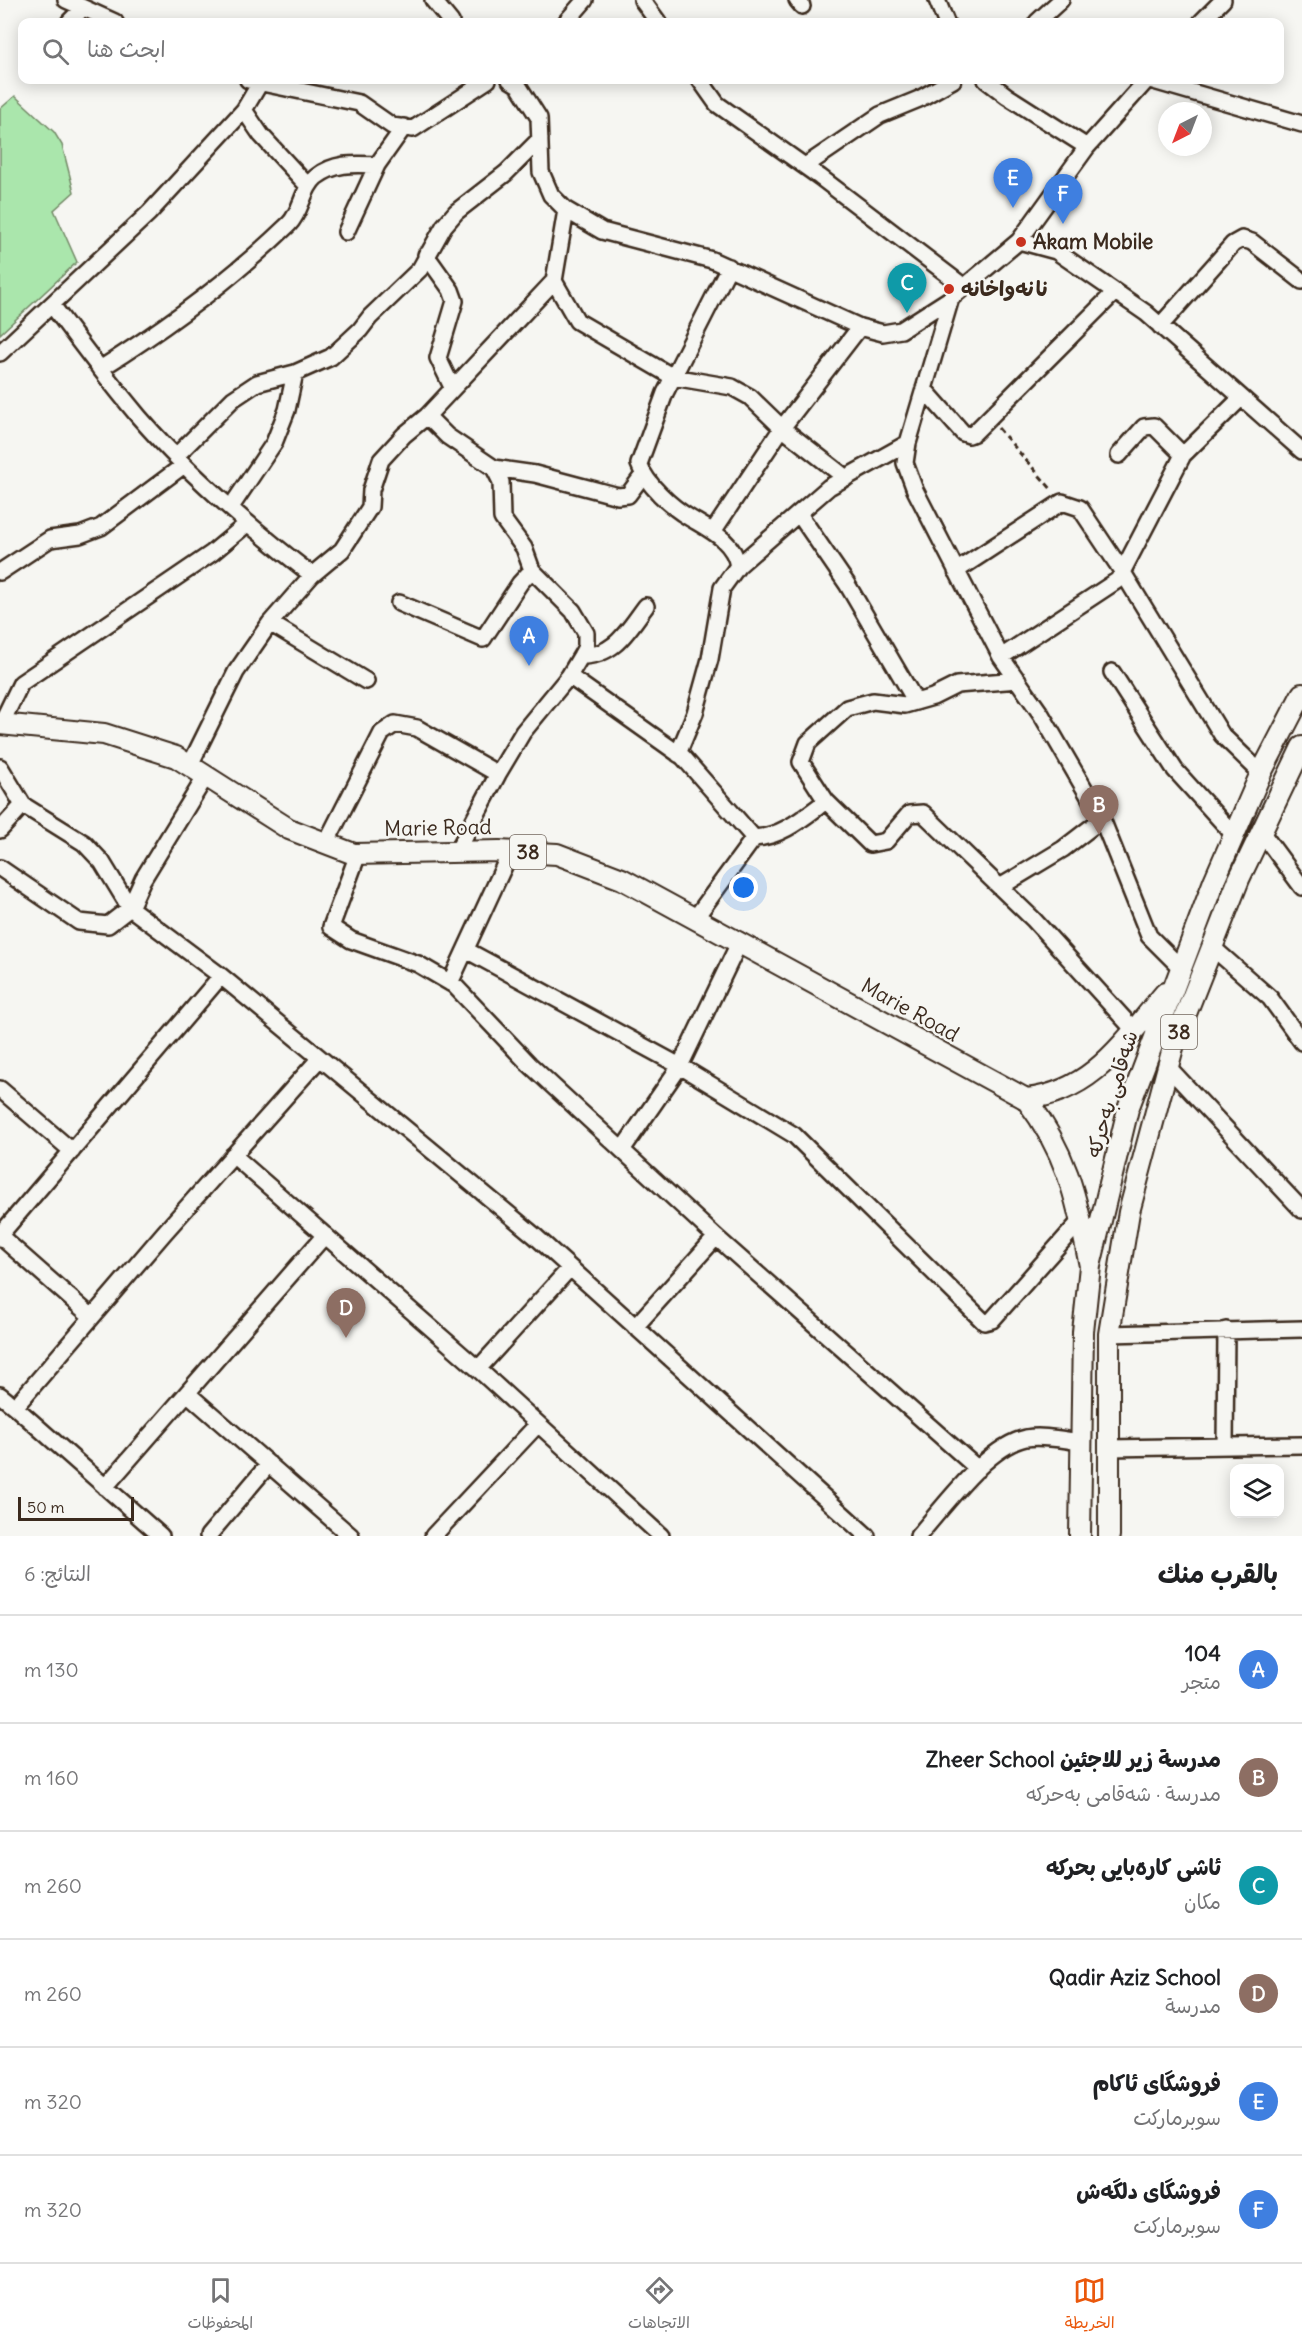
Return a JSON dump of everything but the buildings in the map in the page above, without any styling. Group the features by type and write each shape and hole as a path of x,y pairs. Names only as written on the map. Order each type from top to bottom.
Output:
{"main road":[{"name":"شەقامی بەحرکە","path":"1080,1536 1083,1332 1090,1266 1128,1109 1177,974 1234,835 1261,773 1301,698"},
{"name":"Marie Road","path":"0,724 104,734 176,757 289,829 358,854 511,851 557,854 622,879 696,917 833,995 1026,1099"},
{"name":"38","path":"1109,1536 1109,1334 1129,1212 1174,1044 1239,879 1302,747"},
{"name":"38","path":"1090,1266 1082,1219 1066,1165 1055,1141 1026,1099 1057,1094 1084,1080 1134,1030 1177,974"}],"street":[{"path":"66,0 106,18"},
{"path":"433,0 448,18"},
{"path":"642,0 655,18"},
{"path":"937,0 944,18"},
{"path":"1041,18 1061,0"},
{"path":"1205,18 1223,0"},
{"path":"568,18 577,3"},
{"path":"73,18 83,8"},
{"path":"0,353 149,213 244,110 253,84"},
{"path":"268,84 359,103 392,126 413,129 482,84"},
{"path":"518,84 539,118 541,172 551,195 566,210 602,231 712,260 860,327 883,333 901,330 951,298 1019,241 1087,147 1144,84"},
{"path":"703,84 717,104 805,166 963,286"},
{"path":"805,166 880,115 919,99 946,84"},
{"path":"991,84 1087,147"},
{"path":"1162,84 1302,124"},
{"path":"244,110 261,135 308,186"},
{"path":"346,232 377,165 404,128"},
{"path":"0,572 50,539 80,535 101,527 180,461 233,399 257,383 295,374 332,357 420,268 426,255 456,212 506,173 540,139"},
{"path":"100,369 150,338 240,268 291,221 308,186 329,169 347,164 377,165"},
{"path":"0,868 79,922 108,925 130,908 198,771 236,672 270,623 312,575 342,550 369,507 371,490 381,460 404,435 427,416 554,281 566,210"},
{"path":"1160,326 1233,244 1242,239 1252,242 1302,281"},
{"path":"1019,241 1056,251 1115,292 1160,326 1302,451"},
{"path":"426,255 451,290 455,302 438,357 452,387"},
{"path":"729,267 673,377 639,464 643,475 688,518 714,530 736,556 738,566"},
{"path":"554,281 577,321 673,377 732,387 750,397 783,428 846,478"},
{"path":"924,389 963,433 969,435 1115,292"},
{"path":"951,298 908,442 905,463 908,472 1001,657 1041,714 1102,819 1149,936 1177,974"},
{"path":"52,305 100,369 180,461 248,523 312,575"},
{"path":"714,530 783,428 860,327"},
{"path":"231,507 274,443 287,410 295,374"},
{"path":"1001,657 1118,580 1183,455 1241,398"},
{"path":"427,416 447,436 494,468 535,474 618,496 628,495 643,475"},
{"path":"1119,454 1144,427 1154,426 1183,455"},
{"path":"678,754 695,713 710,659 722,588 738,566 829,487 908,442"},
{"path":"458,852 498,774 523,732 568,676 586,647 586,633 573,611 532,570 524,548 502,518 501,482 494,468"},
{"path":"956,571 1062,502 1080,508 1122,571 1222,735 1261,773"},
{"path":"799,514 847,584 916,702"},
{"path":"0,724 21,683 212,553 248,523"},
{"path":"399,603 483,639 520,583 532,570"},
{"path":"581,656 598,656 612,647 646,606"},
{"path":"270,623 366,681"},
{"path":"1112,672 1175,770 1234,835"},
{"path":"568,676 678,754 754,838"},
{"path":"1018,680 957,685 905,705 873,701 848,708 808,743 801,762 826,801 870,844 886,841 909,814 923,813 1033,919 1134,1030"},
{"path":"326,843 382,733 395,724 417,728 498,774"},
{"path":"0,767 23,805 84,843 102,862 130,908 221,976 570,1268 867,1536"},
{"path":"696,917 754,838 768,837 794,825 826,801"},
{"path":"0,830 23,805"},
{"path":"1000,887 1064,849 1102,819"},
{"path":"1262,833 1302,887"},
{"path":"450,983 511,851"},
{"path":"358,854 331,927 351,940 418,964 450,983 529,1064 716,1237 978,1469"},
{"path":"622,1150 680,1066 740,941"},
{"path":"1212,947 1270,998 1302,1042"},
{"path":"466,950 680,1066 794,1135 984,1322 992,1320 1082,1219"},
{"path":"92,1317 0,1235 221,976"},
{"path":"15,1407 320,1058"},
{"path":"1168,1067 1302,1210"},
{"path":"0,1089 72,1151"},
{"path":"233,1155 478,1369 661,1536"},
{"path":"105,1486 325,1235"},
{"path":"635,1327 716,1237"},
{"path":"478,1369 570,1268"},
{"path":"1109,1334 1302,1329"},
{"path":"1225,1446 1226,1330"},
{"path":"187,1393 351,1536"},
{"path":"0,1395 161,1536"},
{"path":"433,1536 538,1424"},
{"path":"918,1536 978,1469 1009,1443 1028,1438 1081,1442"},
{"path":"1108,1448 1302,1445"},
{"path":"208,1536 269,1464"}],"path":[{"path":"989,417 1062,502"}],"green space":[{"path":"15,96 54,132 62,145 74,192 54,210 77,262 0,334 0,109"}],"place":[{"name":"فروشگای ئاکام","path":"1013,208"},
{"name":"فروشگای دلگه‌ش","path":"1063,224"},
{"name":"Akam Mobile","path":"1021,242"},
{"name":"نانەواخانە","path":"949,289"},
{"name":"ئاشی کارەبایی بحرکە","path":"907,313"},
{"name":"104","path":"529,666"},
{"name":"مدرسة زير للاجئين Zheer School","path":"1099,835"},
{"name":"Qadir Aziz School","path":"346,1338"}]}
